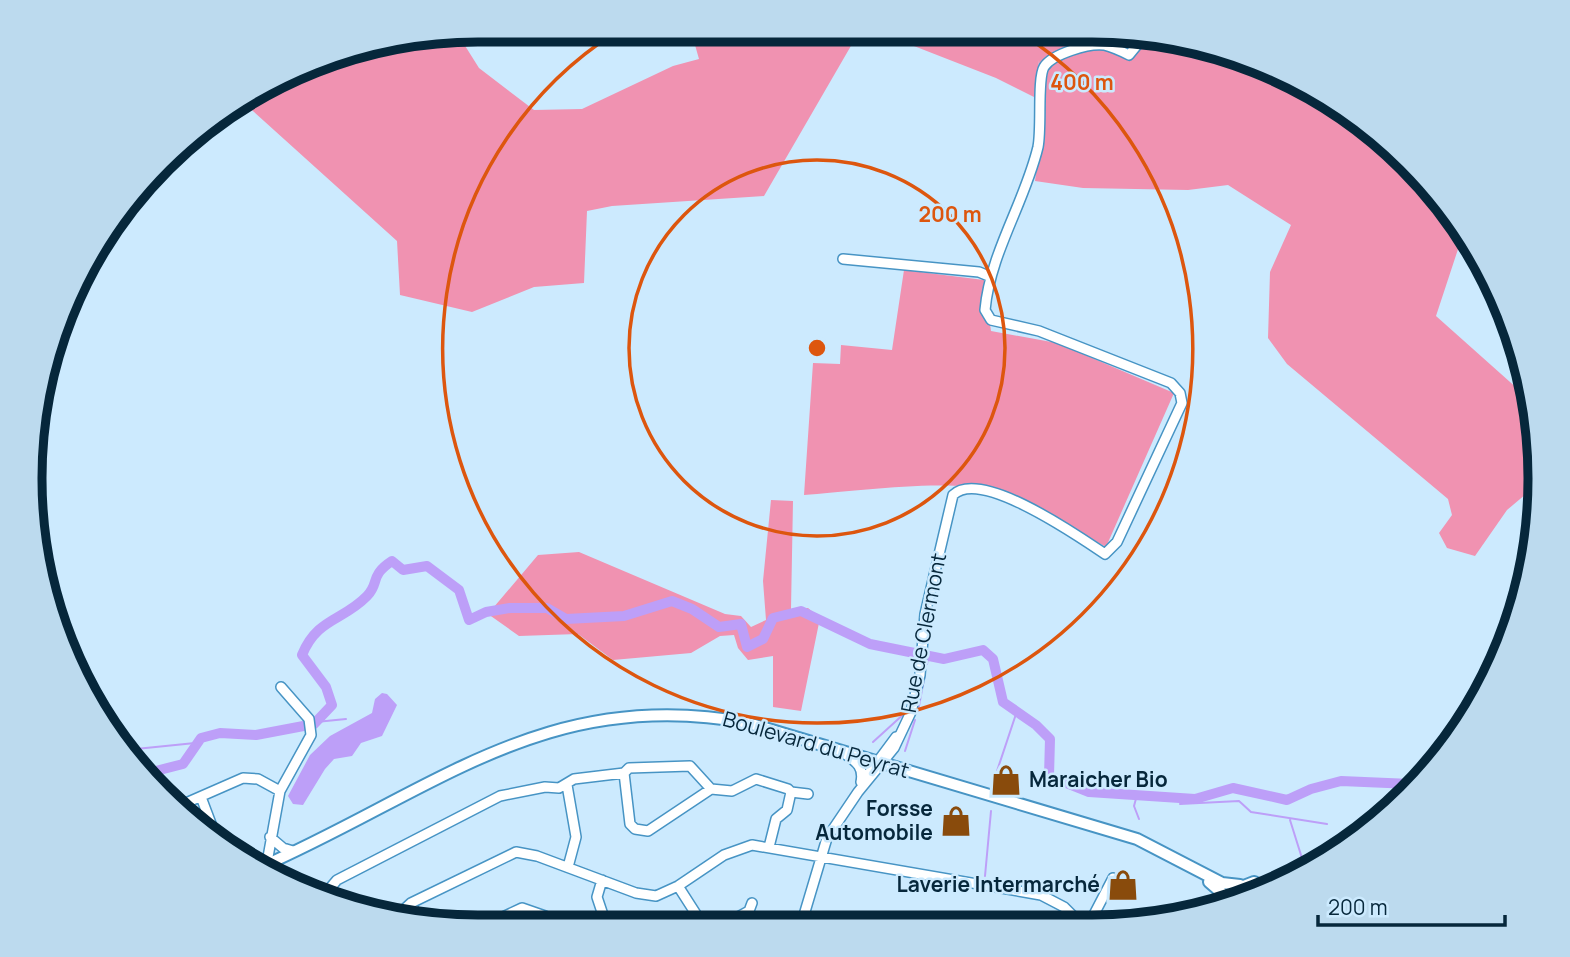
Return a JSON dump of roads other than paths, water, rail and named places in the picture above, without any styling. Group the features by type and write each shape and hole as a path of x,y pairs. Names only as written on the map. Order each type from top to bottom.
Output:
{"main road":[{"name":"Boulevard du Peyrat","path":"271,863 522,739 590,720 650,714 715,717 838,750 1153,845 1227,886 1256,883"},
{"name":"Boulevard du Peyrat","path":"1101,829 1205,879 1222,895"},
{"path":"1238,890 1240,885"}],"street":[{"path":"843,259 979,272 991,278 1029,180 1038,146 1042,125 1041,79 1044,67 1052,59 1102,45 1129,55 1137,45"},
{"name":"Rue de Clermont","path":"880,763 894,748 915,698 922,660 925,614 953,495 958,490 979,489 1016,501 1105,554 1117,542 1182,402 1180,393 1171,383 1040,331 991,320 985,310 991,278"},
{"path":"265,860 281,791 311,735 309,719 281,687"},
{"path":"804,915 821,856 834,825 905,724"},
{"path":"894,748 897,759 910,771"},
{"path":"838,750 859,765 863,772 860,788"},
{"path":"331,889 337,880 499,796 567,785 574,779 624,773 629,768 657,765 690,766 711,789"},
{"path":"624,773 630,824 643,832 711,789 732,791 756,779 791,792 808,794"},
{"path":"187,803 250,777 281,791"},
{"path":"567,785 576,837 568,867"},
{"path":"769,847 776,819 787,810 791,792"},
{"path":"201,797 210,823"},
{"path":"270,837 283,848 293,851"},
{"path":"405,909 508,853 527,853 647,896 666,893 741,847 769,847 1041,895 1073,915"},
{"path":"1091,915 1113,878"},
{"path":"602,880 597,897 603,915"},
{"path":"678,886 697,915"},
{"path":"411,903 414,910"},
{"path":"742,915 749,911 752,903"},
{"path":"507,915 522,908 542,915"}],"waterway":[{"path":"155,771 183,764 201,738 220,733 256,735 314,724 332,705 326,687 302,655 315,634 367,596 377,575 392,561 403,570 427,566 459,590 469,620 486,612 510,608 547,608 566,619 624,616 672,601 692,609 719,627 741,624 747,647 763,639 773,618 801,611 870,644 944,659 983,650 993,659 1003,702 1036,725 1050,739 1049,776 1089,792 1195,799 1233,788 1287,800 1311,789 1341,781 1403,784"},
{"path":"924,658 928,658 927,664"},
{"path":"918,711 925,674"},
{"path":"873,742 906,712"},
{"path":"996,774 1016,714"},
{"path":"316,722 346,719"},
{"path":"905,751 915,720"},
{"path":"136,749 195,743"},
{"path":"1137,795 1134,806 1139,819"},
{"path":"1180,804 1239,801 1251,812 1327,824"},
{"path":"985,876 991,811"},
{"path":"1290,820 1303,861"},
{"path":"810,914 822,913"}],"place":[{"name":"Maraicher Bio","path":"1006,780"},
{"name":"Forsse Automobile","path":"956,821"},
{"name":"Laverie Intermarché","path":"1123,885"}]}
